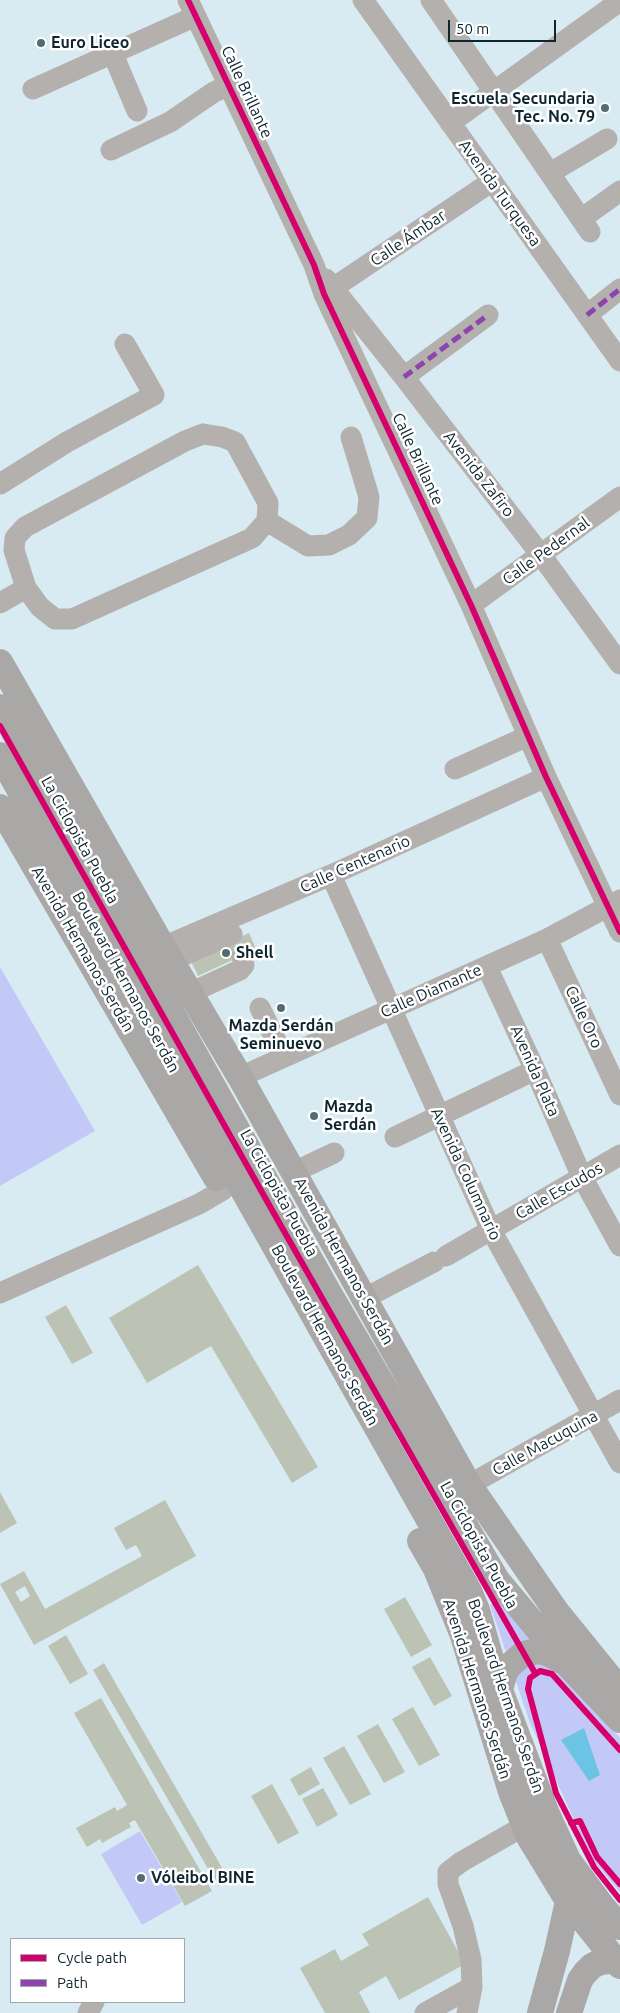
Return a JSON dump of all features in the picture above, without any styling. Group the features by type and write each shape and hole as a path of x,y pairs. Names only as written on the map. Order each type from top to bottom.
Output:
{"main road":[{"name":"Avenida Hermanos Serdán","path":"0,662 168,954 195,991 220,1043 469,1485 556,1612 620,1690"},
{"path":"0,707 38,730"},
{"name":"Boulevard Hermanos Serdán","path":"0,707 168,954 238,1131 497,1580 567,1664 620,1719"},
{"name":"Boulevard Hermanos Serdán","path":"0,755 469,1591 477,1610 500,1690 568,1860 620,1927"},
{"name":"Avenida Hermanos Serdán","path":"0,807 223,1190 436,1569 462,1633 510,1792 524,1826 548,1871 568,1901 618,1962"},
{"path":"220,1043 220,1060 223,1074 239,1113 238,1131"},
{"path":"293,1228 298,1180"},
{"path":"500,1690 508,1667 523,1654 538,1651 547,1653 567,1664"},
{"path":"499,1754 511,1718"},
{"path":"540,2013 568,1901 568,1860"},
{"path":"569,2013 580,1980 585,1973 592,1966 600,1962 618,1962"}],"street":[{"name":"Avenida Turquesa","path":"363,0 620,361"},
{"path":"431,0 585,225 620,191"},
{"path":"450,123 620,1"},
{"path":"33,89 113,54 192,8"},
{"name":"Calle Brillante","path":"192,8 314,265 329,291 471,605 546,777 614,904 620,932"},
{"path":"113,54 136,111"},
{"path":"111,150 170,122 214,92 228,86"},
{"path":"550,172 607,140"},
{"name":"Calle Ámbar","path":"329,291 491,182"},
{"path":"587,315 620,289"},
{"name":"Avenida Zafiro","path":"329,291 404,377 541,555 620,664"},
{"path":"404,377 488,315"},
{"path":"0,484 67,442 154,395 125,344"},
{"path":"203,434 222,437 234,442 268,503 267,521 252,538 72,619 55,619 40,607 26,588 14,550 15,538 25,527 185,441 203,434"},
{"path":"267,521 308,546 329,545 350,535 367,518 369,497 351,437"},
{"name":"Calle Pedernal","path":"471,605 620,497"},
{"path":"0,604 26,588"},
{"path":"455,769 528,736"},
{"name":"Calle Centenario","path":"168,954 233,937 331,875 546,777"},
{"name":"Avenida Columnario","path":"331,875 491,1230 620,1463"},
{"name":"Calle Diamante","path":"240,1077 547,940 614,904"},
{"path":"195,991 243,968 244,965 233,937"},
{"name":"Calle Oro","path":"547,940 620,1095"},
{"name":"Avenida Plata","path":"487,967 582,1177 620,1246"},
{"path":"260,1008 284,1058"},
{"path":"395,1137 535,1070"},
{"path":"298,1180 334,1153"},
{"name":"Calle Escudos","path":"365,1298 440,1259 620,1155"},
{"path":"0,1293 199,1204 223,1190"},
{"name":"Calle Macuquina","path":"469,1485 620,1400"},
{"path":"467,2013 472,1987 471,1960 463,1926 448,1884 448,1872 460,1862 524,1826"},
{"path":"424,2013 472,1987"}],"shaded area":[{"path":"0,967 95,1131 0,1186"},
{"path":"502,1599 620,1738 620,1892 592,1859 530,1723 490,1605"},
{"path":"584,1728 600,1775 589,1781 561,1740"},
{"name":"Vóleibol BINE","path":"140,1831 182,1902 142,1925 101,1854"}],"building":[{"name":"Shell","path":"249,933 256,949 198,976 190,959"},
{"path":"198,1265 318,1467 292,1483 211,1346 147,1383 109,1318"},
{"path":"66,1305 93,1353 72,1364 45,1317"},
{"path":"0,1492 17,1523 0,1533"},
{"path":"165,1500 196,1556 34,1645 0,1584 24,1571 45,1609 142,1556 136,1545 126,1550 114,1528","holes":["25,1586 30,1596 21,1602 15,1592"]},
{"path":"405,1597 432,1645 411,1657 384,1609"},
{"path":"66,1635 88,1674 70,1684 48,1646"},
{"path":"430,1657 452,1696 434,1706 412,1667"},
{"path":"104,1663 229,1880 218,1886 93,1670"},
{"path":"101,1698 212,1891 185,1906 135,1820 129,1823 131,1827 102,1843 100,1839 87,1847 76,1828 115,1807 117,1811 127,1805 74,1713"},
{"path":"413,1707 440,1755 419,1766 392,1719"},
{"path":"378,1724 405,1772 384,1783 357,1736"},
{"path":"344,1746 371,1794 350,1805 323,1758"},
{"path":"311,1767 320,1784 299,1796 290,1779"},
{"path":"272,1784 299,1833 278,1844 251,1796"},
{"path":"323,1788 338,1815 317,1827 302,1799"},
{"path":"428,1897 465,1964 399,2000 386,1976 359,1992 370,2013 325,2013 300,1968 335,1949 341,1961 369,1945 362,1934"}],"marked path":[{"path":"587,315 620,289"},
{"path":"404,377 488,315"}],"cycle path":[{"path":"188,0 314,265 324,294 471,605 546,777 620,932"},
{"name":"La Ciclopista Puebla","path":"0,726 535,1673"},
{"path":"620,1750 552,1674 540,1671 530,1678 528,1689 556,1793 594,1867 620,1900"},
{"path":"571,1823 580,1821 597,1857 620,1884"}],"place":[{"name":"Euro Liceo","path":"41,43"},
{"name":"Escuela Secundaria Tec. No. 79","path":"605,108"},
{"name":"Shell","path":"226,953"},
{"name":"Mazda Serdán Seminuevo","path":"281,1008"},
{"name":"Mazda Serdán","path":"314,1116"},
{"name":"Vóleibol BINE","path":"141,1878"}]}
